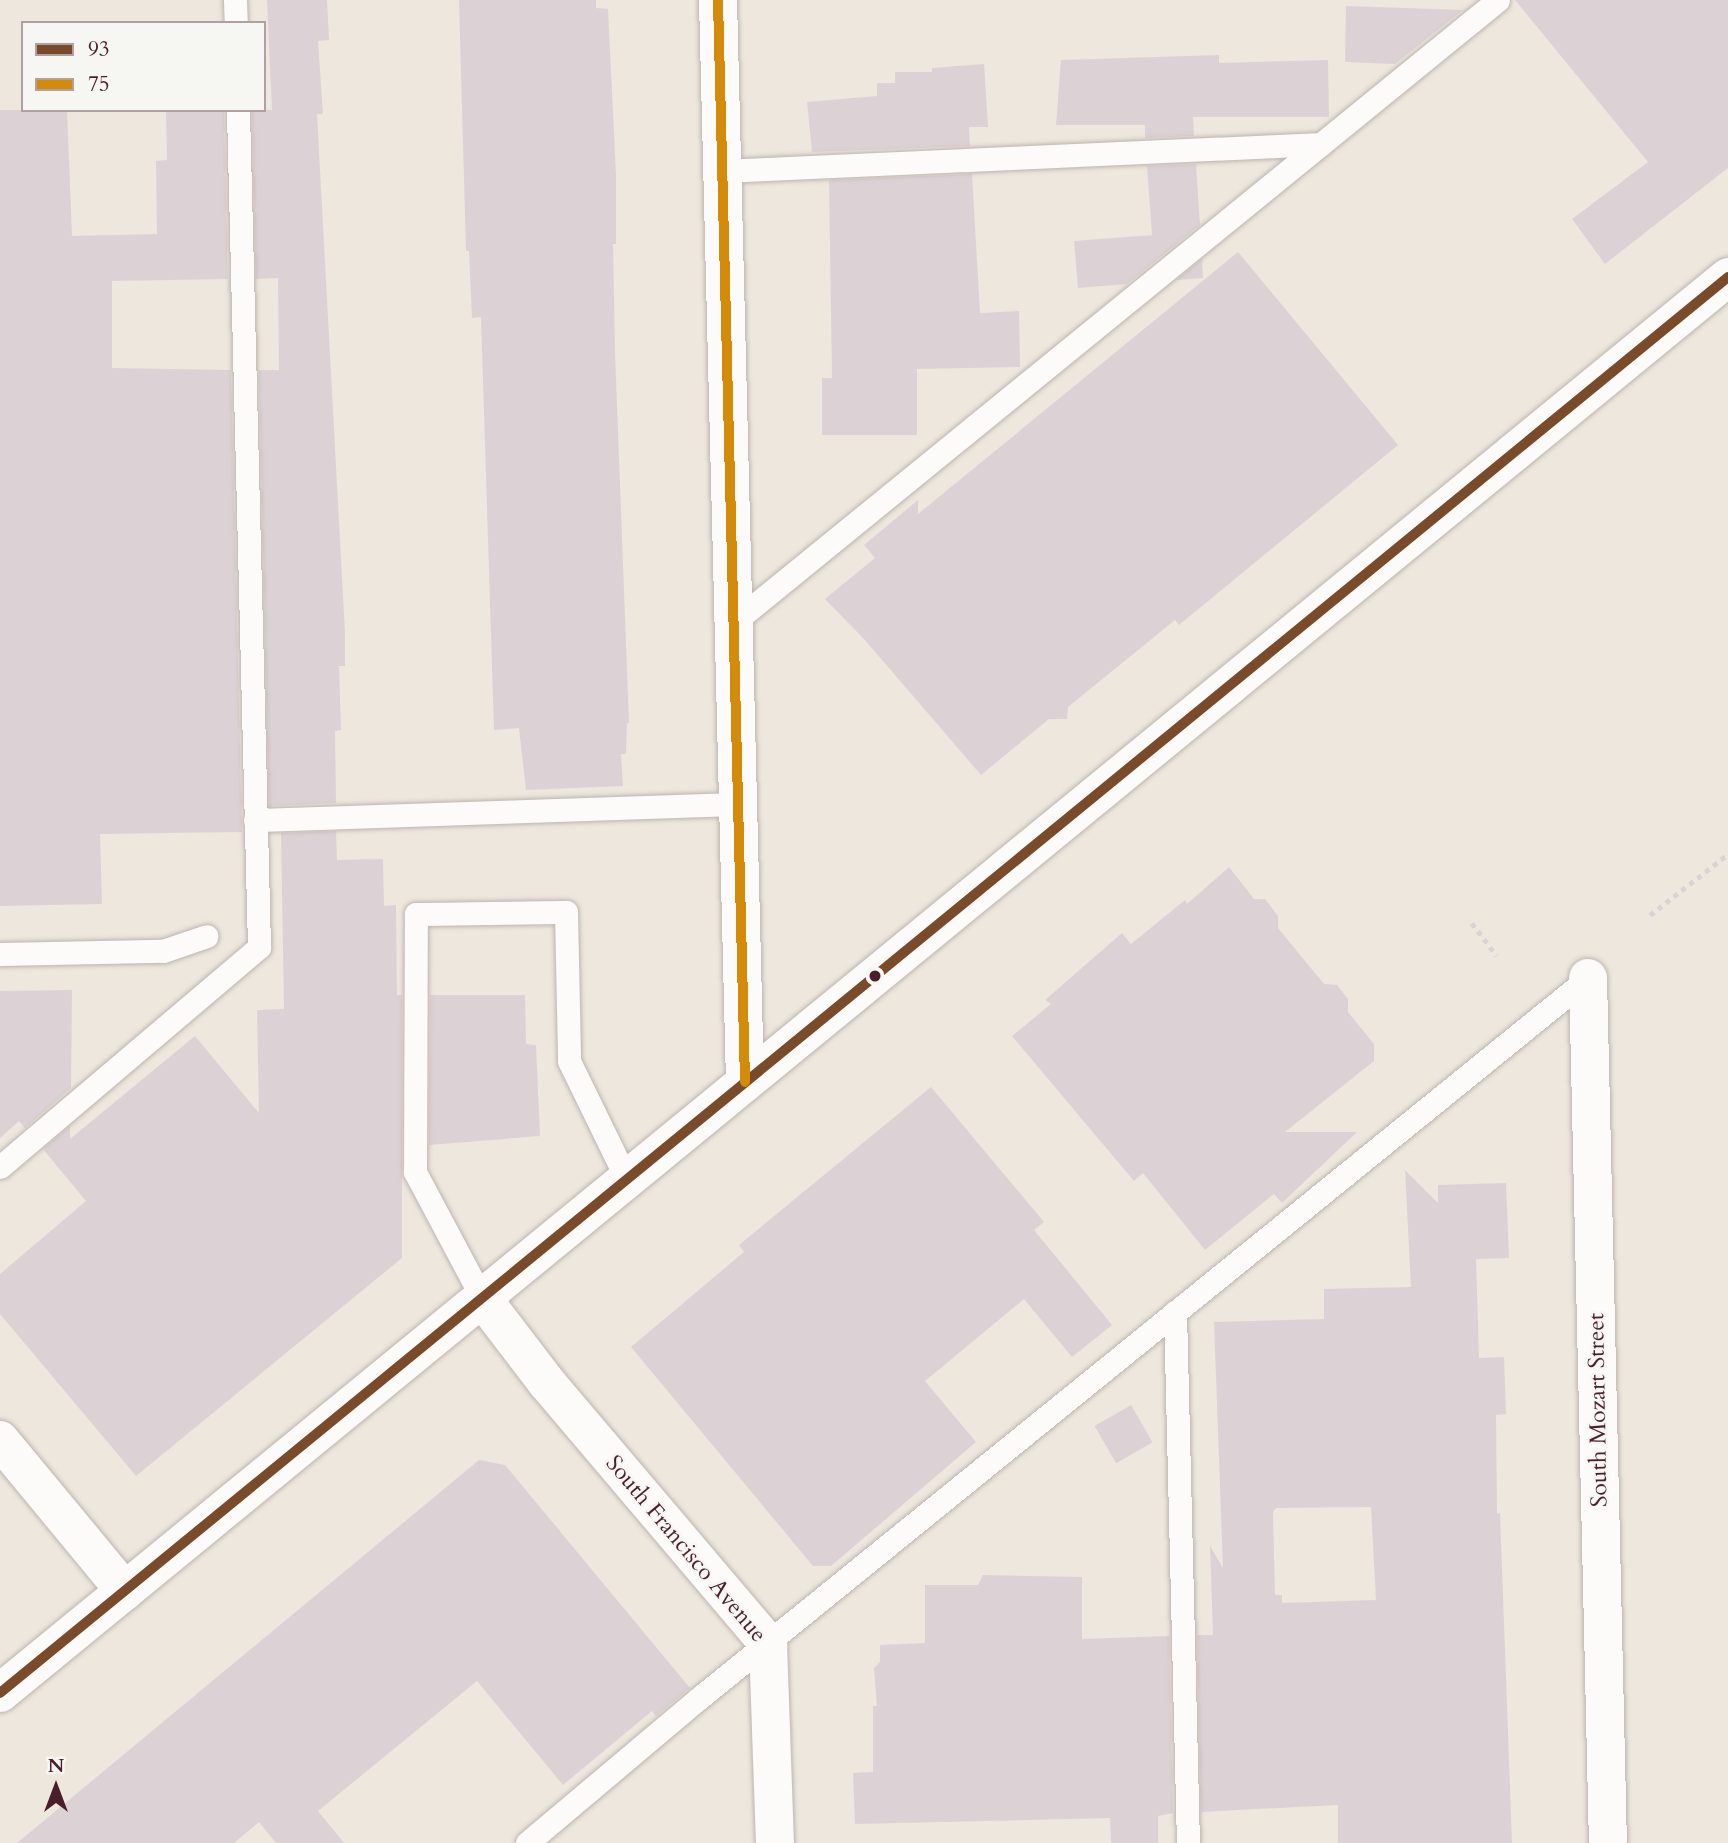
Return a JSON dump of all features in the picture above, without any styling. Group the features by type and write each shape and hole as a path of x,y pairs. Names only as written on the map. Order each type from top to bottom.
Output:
{"street":[{"path":"718,0 746,1082"},
{"path":"0,1693 1728,277"},
{"name":"South Mozart Street","path":"1588,978 1608,1843"},
{"name":"South Francisco Avenue","path":"482,1297 547,1383 768,1644 775,1843"},
{"path":"0,1440 125,1591"}],"lane":[{"path":"235,0 236,21"},
{"path":"734,622 1499,0"},
{"path":"0,1167 259,947 238,112"},
{"path":"722,171 1321,144"},
{"path":"255,820 739,804"},
{"path":"482,1297 415,1172 416,914 566,912 569,1061 626,1180"},
{"path":"0,954 163,951 207,936"},
{"path":"527,1843 1588,978"},
{"path":"1175,1312 1188,1843"}],"path":[{"path":"1650,915 1728,854"},
{"path":"1472,923 1497,956"}],"building":[{"path":"267,0 327,0 329,40 318,41 323,114 317,114 345,633 345,666 339,666 341,730 335,731 336,803 269,806 259,370 279,370 278,278 256,279 252,112 272,110"},
{"path":"459,0 596,0 596,8 608,9 616,175 616,244 613,244 615,352 629,723 626,754 621,754 623,786 526,790 519,728 494,730 481,317 472,318 469,251 466,251"},
{"path":"1515,0 1728,0 1728,168 1605,264 1572,219 1648,162"},
{"path":"1346,6 1463,10 1395,64 1345,62"},
{"path":"1219,55 1219,63 1328,60 1329,117 1193,117 1194,136 1145,138 1145,125 1056,125 1061,60"},
{"path":"984,64 988,127 969,127 970,146 812,152 807,102 877,96 877,83 895,83 895,72 932,72 932,68"},
{"path":"0,110 67,112 72,236 157,234 156,161 167,160 166,112 224,112 228,279 112,281 112,368 231,370 242,832 100,834 102,904 0,906"},
{"path":"1196,164 1200,225 1127,284 1078,288 1074,241 1152,235 1147,166"},
{"path":"972,174 980,313 1019,311 1020,367 917,369 917,435 822,435 822,378 832,378 829,180"},
{"path":"1238,252 1398,445 1179,625 1175,620 1068,707 1067,719 1049,719 981,775 864,639 825,599 875,558 864,545 918,500 918,514"},
{"path":"1202,259 1203,278 1176,280"},
{"path":"336,831 337,860 383,859 384,906 396,905 397,995 402,995 402,1258 136,1476 0,1314 0,1274 86,1201 43,1149 70,1126 70,1139 195,1036 259,1113 257,1010 284,1009 281,833"},
{"path":"1229,867 1254,899 1265,899 1278,916 1278,928 1324,984 1337,985 1348,999 1348,1012 1374,1044 1374,1061 1285,1132 1357,1132 1282,1203 1274,1194 1205,1250 1143,1173 1134,1181 1012,1036 1051,1004 1045,1000 1122,933 1131,944 1185,900 1187,904"},
{"path":"72,990 71,1088 25,1128 19,1121 0,1138 0,991"},
{"path":"430,995 525,995 526,1044 536,1045 540,1136 429,1145"},
{"path":"931,1087 1044,1222 1034,1230 1112,1325 1072,1357 1024,1299 925,1381 976,1442 831,1566 813,1566 631,1347 744,1252 739,1245"},
{"path":"1405,1170 1438,1203 1438,1185 1506,1183 1509,1258 1476,1259 1479,1358 1504,1357 1506,1414 1496,1415 1497,1514 1500,1513 1512,1843 1338,1843 1338,1805 1201,1812 1197,1635 1213,1635 1210,1546 1223,1568 1214,1322 1324,1319 1324,1289 1411,1287","holes":["1371,1507 1376,1600 1282,1603 1282,1595 1275,1595 1273,1512 1276,1508"]},
{"path":"1131,1405 1152,1442 1116,1463 1095,1426"},
{"path":"479,1460 505,1465 690,1688 656,1716 652,1711 563,1785 477,1681 318,1811 344,1843 276,1843 259,1822 234,1843 17,1843"},
{"path":"983,1575 1082,1577 1082,1639 1169,1636 1173,1813 1158,1816 1158,1843 1111,1843 1110,1818 855,1824 853,1773 873,1772 873,1706 877,1706 874,1668 880,1662 880,1645 925,1643 925,1585 978,1585"}],"transit line":[{"name":"75","path":"718,0 745,1082"},
{"name":"93","path":"0,1693 1728,277"}]}
